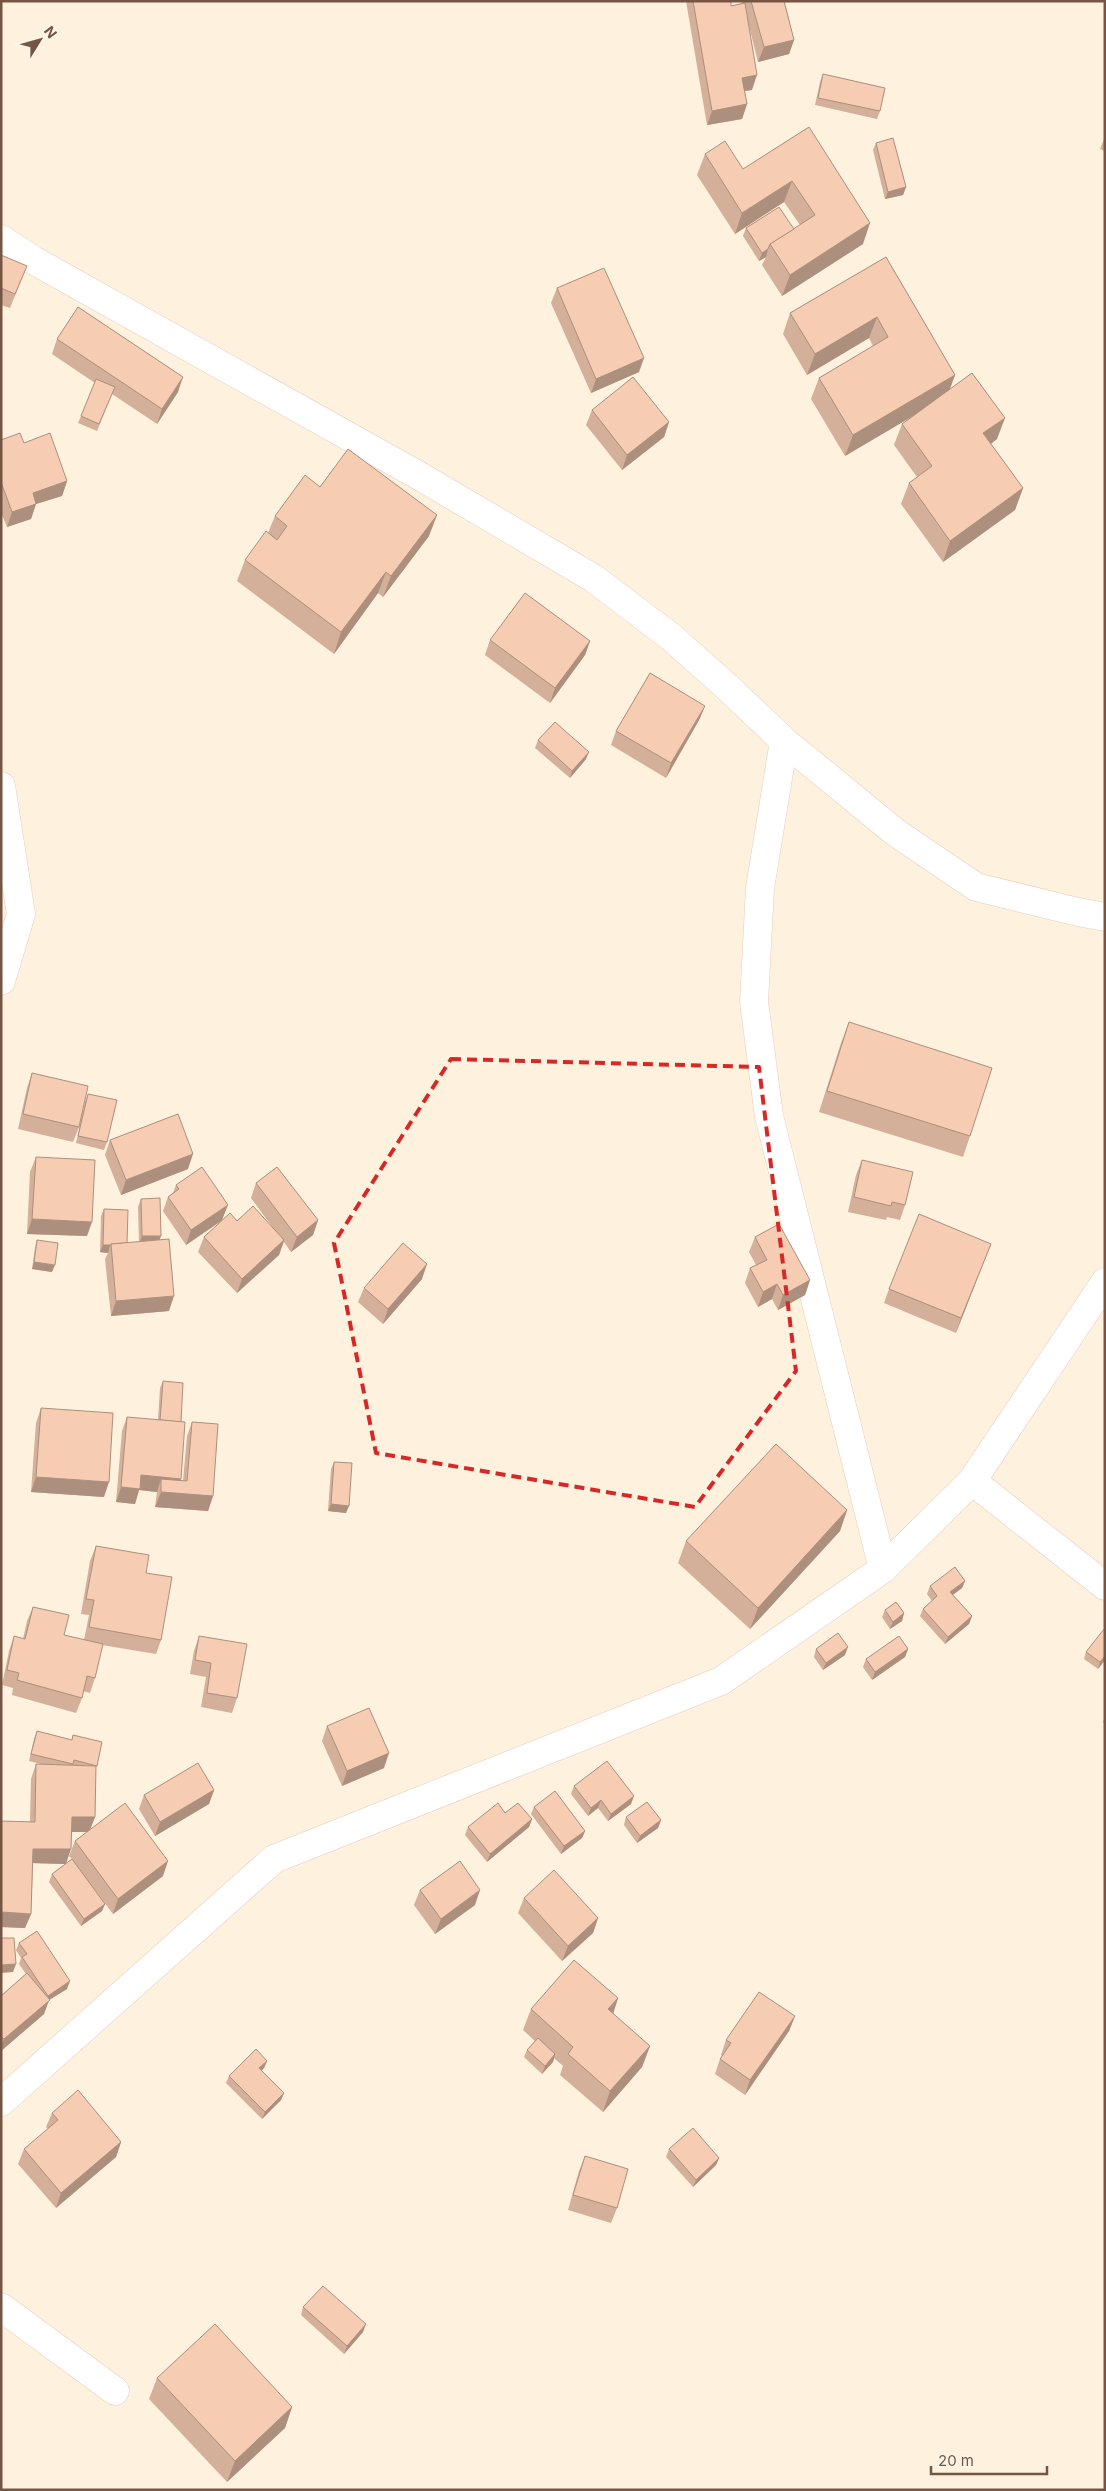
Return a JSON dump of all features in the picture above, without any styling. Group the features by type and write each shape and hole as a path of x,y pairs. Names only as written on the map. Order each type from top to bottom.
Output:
{"street":[{"path":"1,239 33,260 416,474 593,578 671,637 784,741 895,832 976,887 1078,912 1105,916"},
{"path":"784,741 760,888 754,1002 769,1116 883,1569"},
{"path":"1,786 21,914 1,981"},
{"path":"1,2102 274,1859 721,1681 883,1569 972,1481 1105,1282"},
{"path":"972,1481 1105,1586"},
{"path":"1,2307 115,2391"}],"highlighted area":[{"path":"451,1059 759,1067 796,1371 695,1507 376,1453 334,1243"}],"building":[{"path":"693,1 731,1 731,6 745,3 757,75 742,78 747,104 712,111"},
{"path":"751,1 784,1 794,40 764,47"},
{"path":"823,74 885,88 880,111 818,98"},
{"path":"809,127 870,223 790,275 770,244 815,215 792,181 742,213 705,154 725,141 743,169"},
{"path":"893,138 906,187 888,192 876,143"},
{"path":"779,207 794,229 770,244 768,249 762,253 746,228"},
{"path":"1,255 27,266 15,294 1,288"},
{"path":"886,257 955,375 853,435 819,378 888,337 877,317 815,354 790,313"},
{"path":"604,268 644,358 596,379 557,288"},
{"path":"78,307 183,377 162,409 57,339"},
{"path":"972,373 1005,418 983,433 1023,488 950,541 909,483 932,466 902,424"},
{"path":"633,377 669,422 627,455 592,410"},
{"path":"96,379 115,387 99,424 81,416"},
{"path":"20,433 24,443 50,433 67,481 33,493 36,504 12,512 1,482 1,440"},
{"path":"348,449 437,515 391,576 386,572 341,632 245,560 266,531 277,540 287,526 275,516 305,475 320,487"},
{"path":"525,593 590,641 555,688 490,640"},
{"path":"650,673 705,706 671,763 616,731"},
{"path":"555,722 589,752 572,771 538,740"},
{"path":"849,1022 992,1068 970,1136 827,1091"},
{"path":"32,1073 88,1086 79,1127 23,1114"},
{"path":"88,1094 117,1100 107,1142 78,1136"},
{"path":"178,1114 193,1154 126,1180 110,1140"},
{"path":"36,1157 95,1160 92,1222 32,1219"},
{"path":"862,1160 913,1172 905,1205 892,1202 891,1206 854,1197"},
{"path":"202,1167 228,1205 191,1230 168,1197 179,1189 176,1185"},
{"path":"277,1167 318,1220 297,1237 256,1183"},
{"path":"160,1198 161,1236 142,1236 141,1199"},
{"path":"253,1206 284,1240 242,1279 204,1237 230,1213 237,1221"},
{"path":"104,1209 128,1210 127,1243 103,1245"},
{"path":"919,1214 991,1244 961,1318 889,1289"},
{"path":"779,1224 810,1280 783,1295 777,1284 763,1292 750,1268 767,1260 755,1237"},
{"path":"169,1239 174,1296 116,1301 111,1244"},
{"path":"37,1240 58,1243 55,1265 34,1262"},
{"path":"403,1243 427,1264 388,1309 364,1288"},
{"path":"163,1381 183,1383 181,1422 160,1420"},
{"path":"41,1408 113,1413 109,1482 36,1477"},
{"path":"127,1417 185,1422 181,1479 141,1475 140,1489 121,1487"},
{"path":"192,1422 218,1424 213,1496 161,1492 161,1479 187,1481"},
{"path":"776,1444 847,1510 758,1608 686,1541"},
{"path":"334,1462 352,1463 349,1506 331,1504"},
{"path":"96,1546 149,1555 146,1573 172,1577 161,1640 89,1627 94,1600 86,1599"},
{"path":"955,1567 965,1581 950,1592 972,1616 948,1637 923,1609 937,1596 930,1586"},
{"path":"896,1602 904,1613 893,1622 885,1610"},
{"path":"33,1607 69,1615 64,1635 103,1644 95,1678 87,1676 82,1698 17,1680 19,1673 7,1670 14,1636 25,1639"},
{"path":"1104,1629 1105,1656 1100,1662 1086,1652"},
{"path":"838,1633 848,1647 826,1663 816,1649"},
{"path":"199,1636 247,1644 237,1698 207,1693 211,1663 195,1660"},
{"path":"899,1636 908,1649 875,1672 866,1659"},
{"path":"369,1708 389,1753 347,1771 327,1726"},
{"path":"37,1731 72,1740 73,1735 102,1742 97,1766 74,1760 73,1764 31,1754"},
{"path":"607,1761 634,1796 611,1814 601,1800 591,1808 574,1786"},
{"path":"198,1763 214,1790 160,1822 144,1795"},
{"path":"36,1764 96,1766 95,1817 72,1817 71,1849 33,1849 31,1914 1,1912 1,1821 35,1822"},
{"path":"555,1791 585,1831 564,1846 534,1807"},
{"path":"647,1802 661,1820 640,1836 626,1817"},
{"path":"125,1803 168,1861 118,1899 75,1841"},
{"path":"498,1803 505,1813 518,1803 532,1819 490,1854 468,1827"},
{"path":"72,1859 105,1904 84,1919 52,1874"},
{"path":"460,1861 480,1890 441,1919 420,1890"},
{"path":"554,1870 598,1918 568,1946 524,1898"},
{"path":"37,1931 70,1981 48,1996 22,1957 27,1954 19,1943"},
{"path":"1,1938 14,1938 16,1964 1,1965"},
{"path":"574,1960 618,1998 608,2009 650,2046 610,2091 568,2054 573,2047 531,2009"},
{"path":"27,1973 50,2000 4,2039 1,2036 1,1996"},
{"path":"759,1992 795,2016 750,2080 720,2059 731,2043 726,2040"},
{"path":"538,2038 555,2054 545,2066 527,2050"},
{"path":"256,2049 267,2061 259,2068 284,2093 265,2112 229,2076"},
{"path":"78,2090 121,2142 61,2193 24,2149 58,2120 52,2113"},
{"path":"693,2128 719,2158 696,2180 669,2149"},
{"path":"585,2156 628,2169 617,2208 573,2195"},
{"path":"323,2286 366,2324 347,2346 303,2307"},
{"path":"215,2324 292,2407 235,2461 157,2378"}]}
